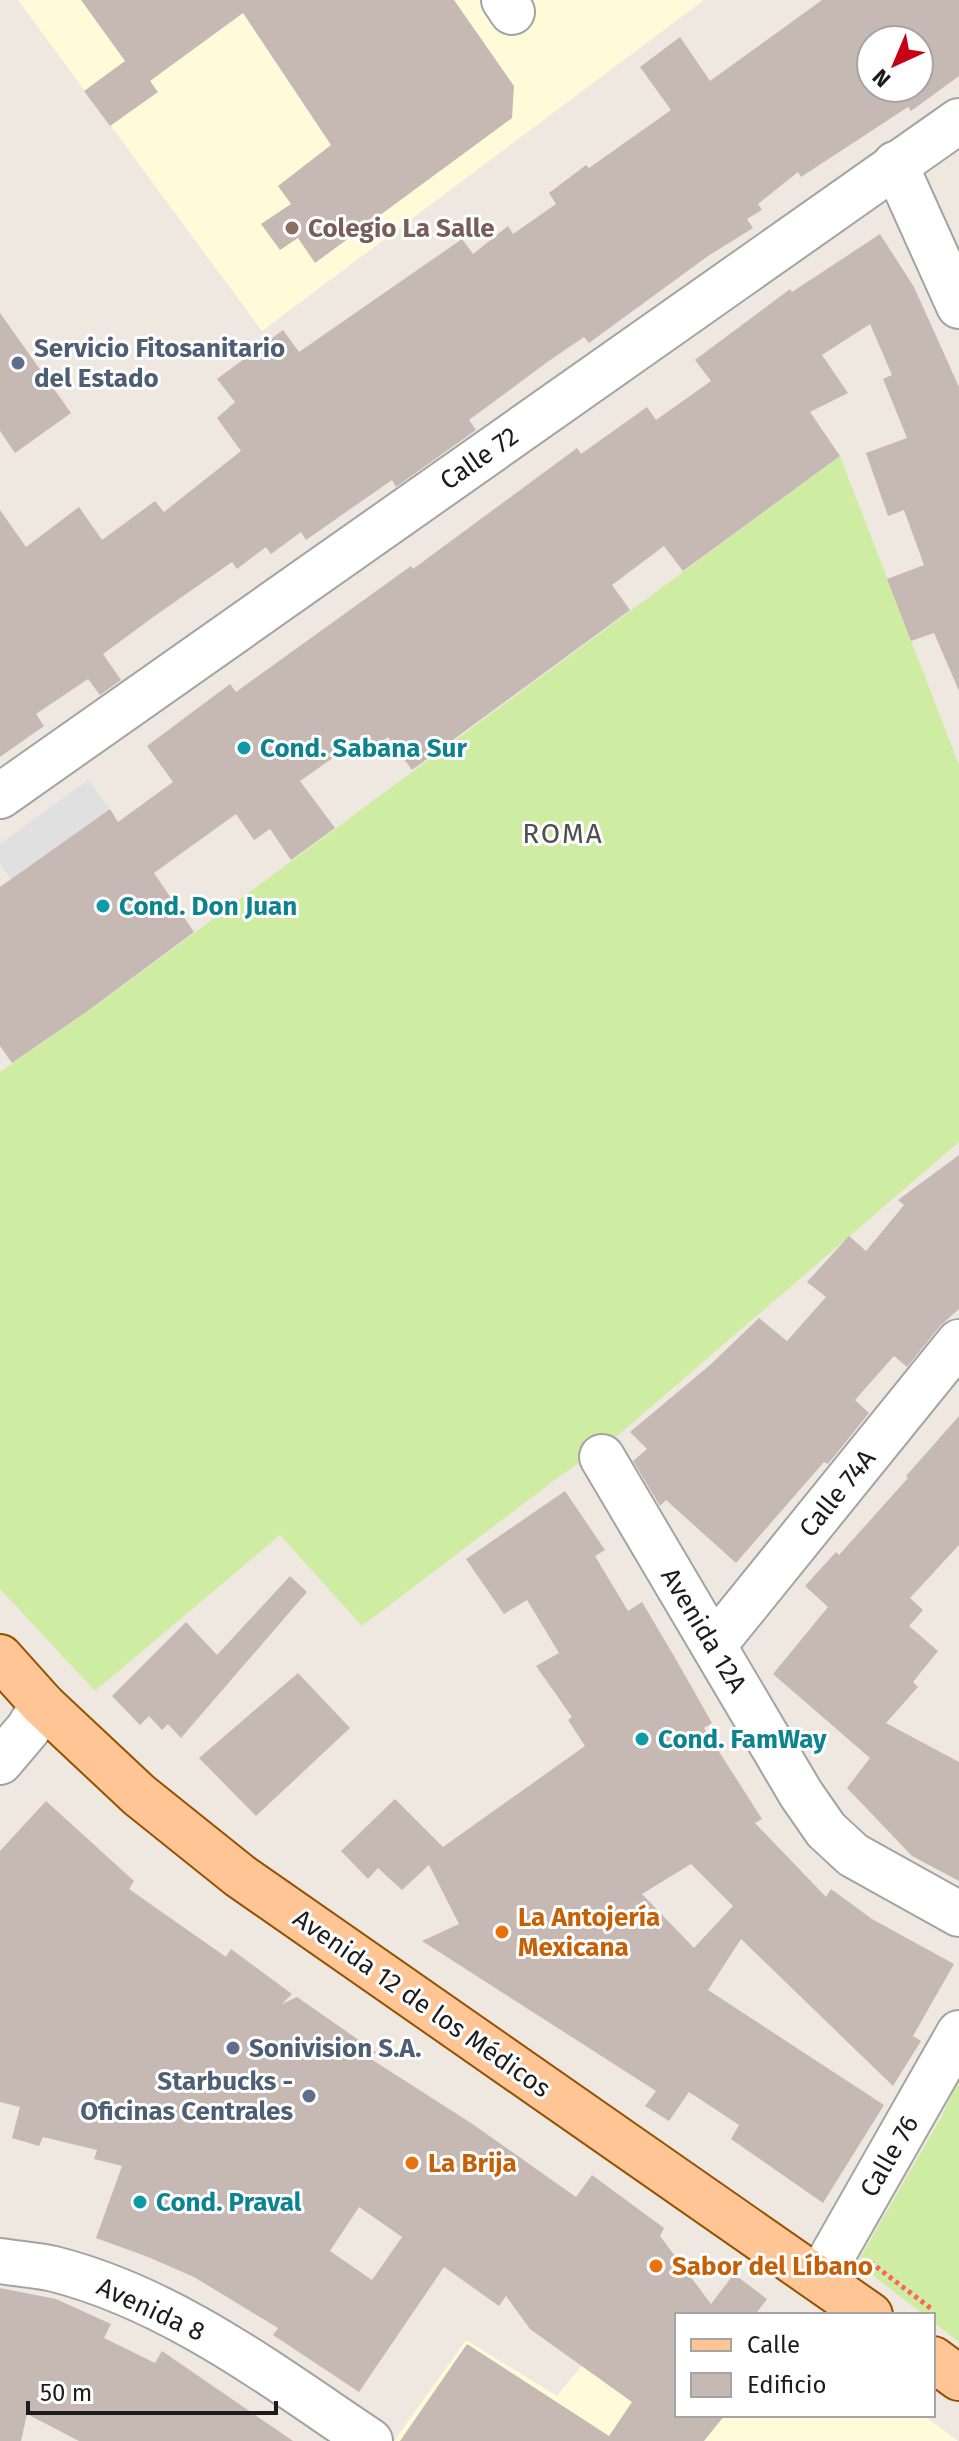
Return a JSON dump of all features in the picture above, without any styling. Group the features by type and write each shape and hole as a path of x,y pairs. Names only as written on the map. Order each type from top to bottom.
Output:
{"main road":[{"name":"Avenida 12 de los Médicos","path":"0,1657 43,1705 139,1795 240,1876 867,2313"},
{"path":"935,2360 959,2378"}],"street":[{"name":"Calle 72","path":"0,796 959,121"},
{"path":"895,164 959,306"},
{"name":"Calle 74A","path":"714,1645 959,1342"},
{"name":"Avenida 12A","path":"602,1457 801,1794 826,1830 853,1855 959,1914"},
{"path":"0,1762 28,1729 43,1705"},
{"name":"Calle 76","path":"819,2279 959,2033"},
{"name":"Avenida 8","path":"0,2261 53,2269 129,2294 219,2341 370,2441"}],"path":[{"path":"841,2240 933,2310"}],"shaded area":[{"name":"Colegio La Salle","path":"18,0 704,0 262,331"},
{"path":"88,780 110,809 11,879 0,863 0,844"},
{"path":"466,2340 557,2396 592,2353 677,2419 926,2417 958,2441 394,2441"}],"green space":[{"path":"840,456 959,765 959,1142 616,1437 362,1626 280,1535 95,1691 0,1589 0,1072 98,1004"},
{"path":"959,2078 959,2342 935,2324 935,2313 921,2313 857,2263 941,2118"}],"building":[{"path":"81,0 454,0 514,86 512,118 315,263 298,238 280,250 261,224 291,204 278,186 331,145 243,13 150,81 158,92 110,126 84,91 125,61"},
{"path":"822,0 959,0 959,76 935,94 935,24 855,24 855,104 921,104 911,111 908,107 801,177 798,172 758,204 762,210 747,219 753,228 708,256 589,343 584,337 546,363 469,420 476,430 396,487 392,480 306,540 301,532 271,554 266,547 237,569 232,562 156,615 103,654 121,680 100,695 88,679 36,714 44,726 0,757 0,510 26,547 79,507 102,540 155,501 164,512 241,451 217,418 235,402 217,379 283,330 299,352 462,239 473,254 508,226 513,234 556,204 549,193 671,110 640,67 680,37 710,81"},
{"path":"880,234 914,287 959,387 959,691 934,633 911,641 887,579 924,565 904,510 888,516 866,453 907,438 883,379 892,375 870,324 822,355 848,393 810,412 840,456 683,571 664,546 612,585 630,610 412,770 388,737 369,751 360,739 300,781 335,828 291,860 270,829 254,840 236,814 154,873 194,932 12,1063 0,1046 0,887 110,809 118,822 173,782 147,746 230,684 236,692 411,566 413,569 577,448 581,454 647,407 656,420 711,381 695,360 790,289 792,292"},
{"name":"Servicio Fitosanitario del Estado","path":"0,313 71,413 15,453 0,431"},
{"path":"959,1155 959,1309 940,1326 907,1367 894,1356 855,1400 869,1413 828,1464 824,1462 736,1563 666,1500 660,1506 633,1461 647,1449 630,1432 710,1365 759,1318 787,1341 826,1297 807,1282 849,1236 866,1251 904,1205 898,1200"},
{"path":"959,1416 959,1545 910,1598 923,1610 909,1626 938,1651 913,1682 918,1687 886,1723 959,1762 959,1881 912,1856 847,1788 870,1758 773,1674 828,1607 805,1586 836,1552 839,1555"},
{"path":"565,1491 605,1550 595,1556 628,1611 642,1602 674,1656 712,1723 704,1728 762,1819 755,1823 826,1897 831,1889 872,1919 954,1964 913,2036 921,2041 893,2086 741,1939 708,1990 884,2105 823,2203 731,2139 739,2125 689,2092 669,2121 645,2106 656,2091 422,1941 459,1924 429,1865 402,1890 378,1868 368,1879 341,1851 395,1799 443,1847 585,1746 568,1720 572,1717 536,1666 559,1653 527,1600 504,1614 466,1559","holes":["691,1864 733,1906 694,1948 642,1894"]},
{"path":"290,1576 307,1592 181,1738 168,1724 162,1730 149,1716 140,1725 112,1696 186,1622 217,1655"},
{"path":"298,1673 350,1728 256,1816 199,1758"},
{"path":"46,1801 134,1881 129,1889 226,1957 231,1949 292,1994 282,2004 297,1997 376,2052 371,2059 471,2123 576,2197 592,2175 664,2228 660,2236 711,2304 734,2274 767,2299 756,2313 675,2313 675,2417 723,2417 704,2441 400,2441 467,2344 609,2436 632,2402 530,2329 506,2296 499,2306 444,2267 359,2392 273,2335 278,2328 194,2277 96,2238 122,2166 94,2159 97,2150 43,2137 39,2146 12,2138 20,2107 0,2102 0,1851","holes":["359,2207 402,2237 372,2280 330,2251"]},
{"path":"0,2288 56,2299 111,2324 104,2338 155,2363 162,2351 293,2441 79,2441 27,2414 21,2441 0,2441"}],"place":[{"name":"Colegio La Salle","path":"292,228"},
{"name":"Servicio Fitosanitario del Estado","path":"18,363"},
{"name":"Cond. Sabana Sur","path":"244,748"},
{"name":"Cond. Don Juan","path":"103,906"},
{"name":"Cond. FamWay","path":"642,1739"},
{"name":"La Antojería Mexicana","path":"502,1932"},
{"name":"Sonivision S.A.","path":"233,2048"},
{"name":"Starbucks - Oficinas Centrales","path":"309,2096"},
{"name":"La Brija","path":"412,2163"},
{"name":"Cond. Praval","path":"140,2202"},
{"name":"Sabor del Líbano","path":"656,2266"}],"district":[{"name":"ROMA","path":"563,833"}]}
